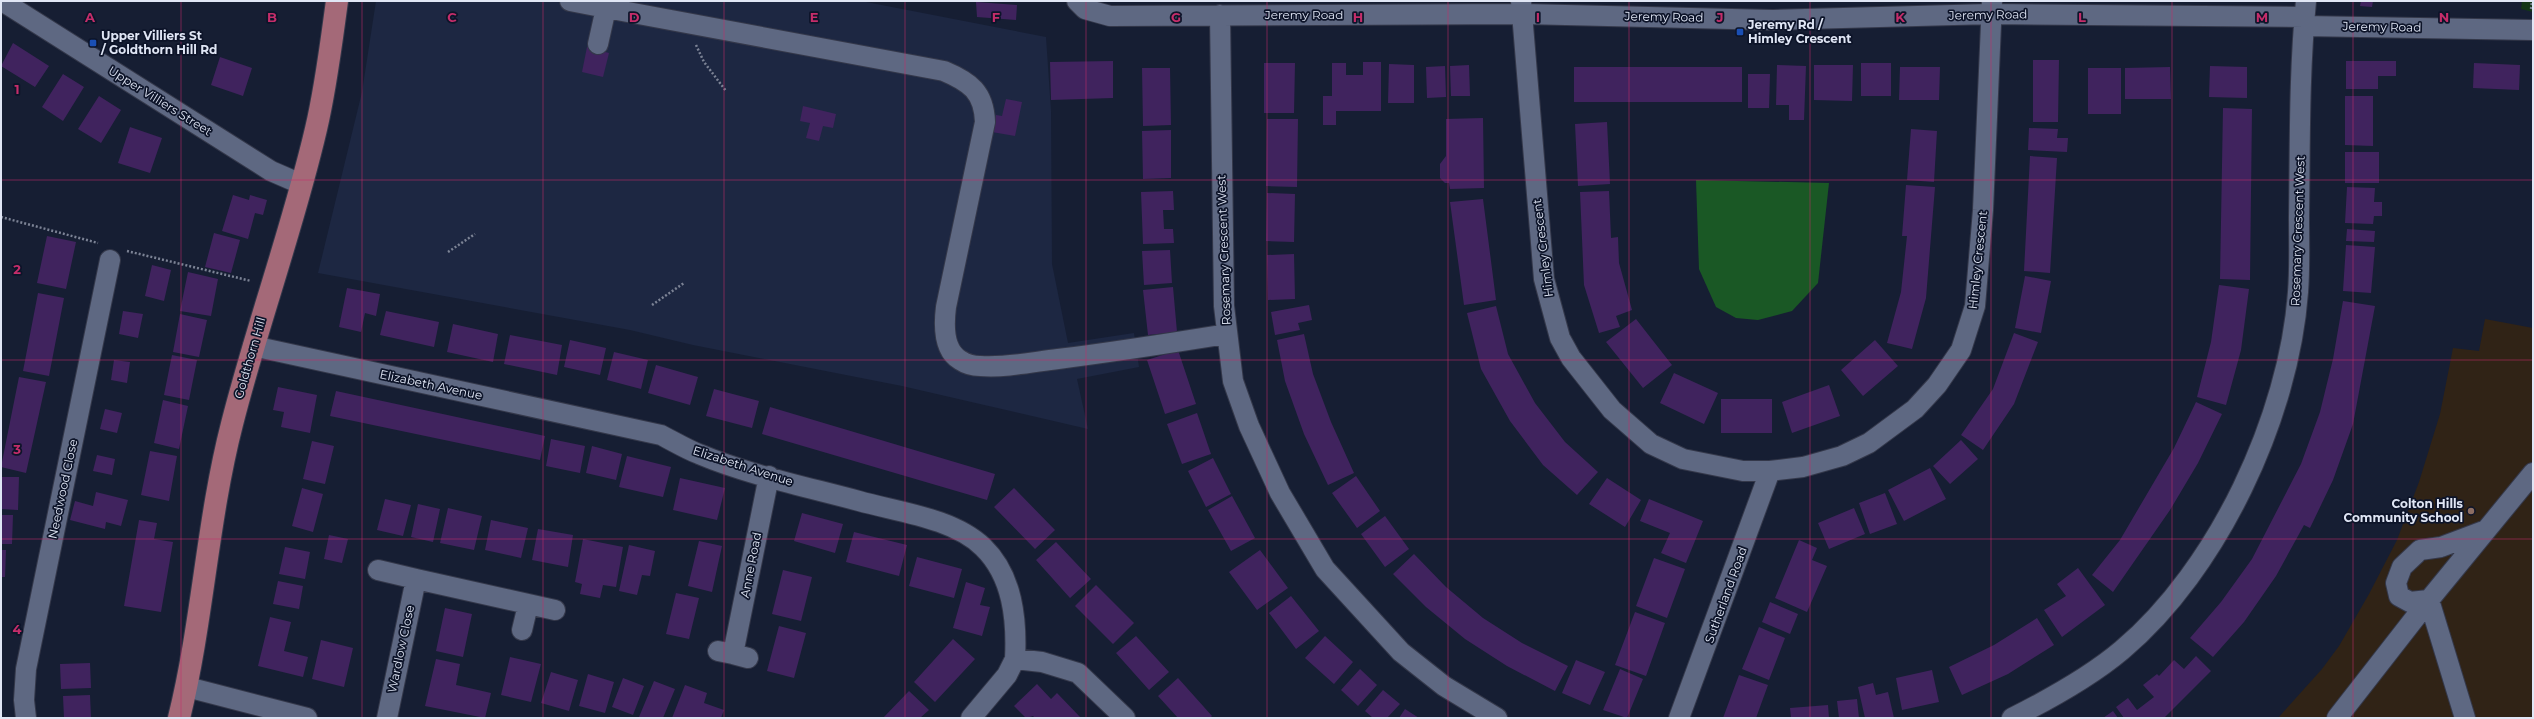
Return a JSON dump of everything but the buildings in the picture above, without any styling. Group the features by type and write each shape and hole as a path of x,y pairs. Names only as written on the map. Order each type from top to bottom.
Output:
{"main road":[{"name":"Goldthorn Hill","path":"179,718 187,687 221,472 253,346 318,121 328,67 337,1"}],"street":[{"name":"Upper Villiers Street","path":"2,1 271,170 301,184"},
{"path":"570,1 944,71 970,84 985,106 985,122 946,307 945,322 947,338 950,349 958,359 970,365 999,366 1137,349 1227,334"},
{"name":"Jeremy Road","path":"1077,1 1085,9 1110,16 1522,8 1773,20 1992,8 2305,15 2533,30"},
{"path":"598,44 606,8"},
{"name":"Himley Crescent","path":"1522,8 1544,279 1560,338 1571,358 1612,410 1651,444 1683,459 1708,466 1744,471 1770,471 1803,467 1842,456 1869,443 1915,409 1937,385 1961,350 1975,306 1983,210 1992,8"},
{"name":"Rosemary Crescent West","path":"1220,15 1224,306 1233,381 1249,426 1280,492 1325,569 1401,652 1444,686 1497,718"},
{"name":"Rosemary Crescent West","path":"2012,718 2053,697 2121,651 2165,606 2179,591 2213,539 2232,507 2257,456 2276,406 2287,366 2298,293 2305,15"},
{"name":"Needwood Close","path":"26,718 24,700 26,669 112,252"},
{"name":"Elizabeth Avenue","path":"253,346 661,435 699,454 769,476 956,528 968,534 997,564 1005,579 1014,610 1015,659"},
{"name":"Sutherland Road","path":"1679,718 1770,471"},
{"path":"2337,718 2429,600 2533,473"},
{"name":"Anne Road","path":"733,654 769,476"},
{"path":"2429,600 2410,602 2399,596 2396,583 2402,567 2420,550 2442,546 2486,530"},
{"path":"378,570 555,610"},
{"name":"Wardlow Close","path":"387,718 416,579"},
{"path":"2429,600 2465,718"},
{"path":"522,630 528,604"},
{"path":"971,718 1007,675 1015,659 1042,662 1078,673 1125,718"},
{"path":"187,687 307,718"}],"path":[{"path":"704,62 726,91"},
{"path":"1,217 112,252 255,282"},
{"path":"448,252 474,234"},
{"path":"652,305 684,283"}],"shaded area":[{"path":"376,1 861,1 1046,37 1051,111 1052,264 1068,343 1134,333 1139,367 1077,379 1088,429 902,386 693,345 630,330 318,273 362,92"},
{"name":"Colton Hills Community School","path":"2485,319 2533,328 2533,718 2278,718 2322,669 2339,646 2369,594 2397,540 2419,482 2440,414 2453,348 2479,351"}],"green space":[{"path":"2522,1 2533,1 2533,12 2521,9"},
{"path":"1696,180 1829,183 1818,283 1792,311 1758,320 1736,318 1716,307 1699,269"}],"place":[{"name":"Jeremy Rd / Himley Crescent","path":"1740,32"},
{"name":"Upper Villiers St / Goldthorn Hill Rd","path":"93,43"},
{"name":"Colton Hills Community School","path":"2471,511"}]}
